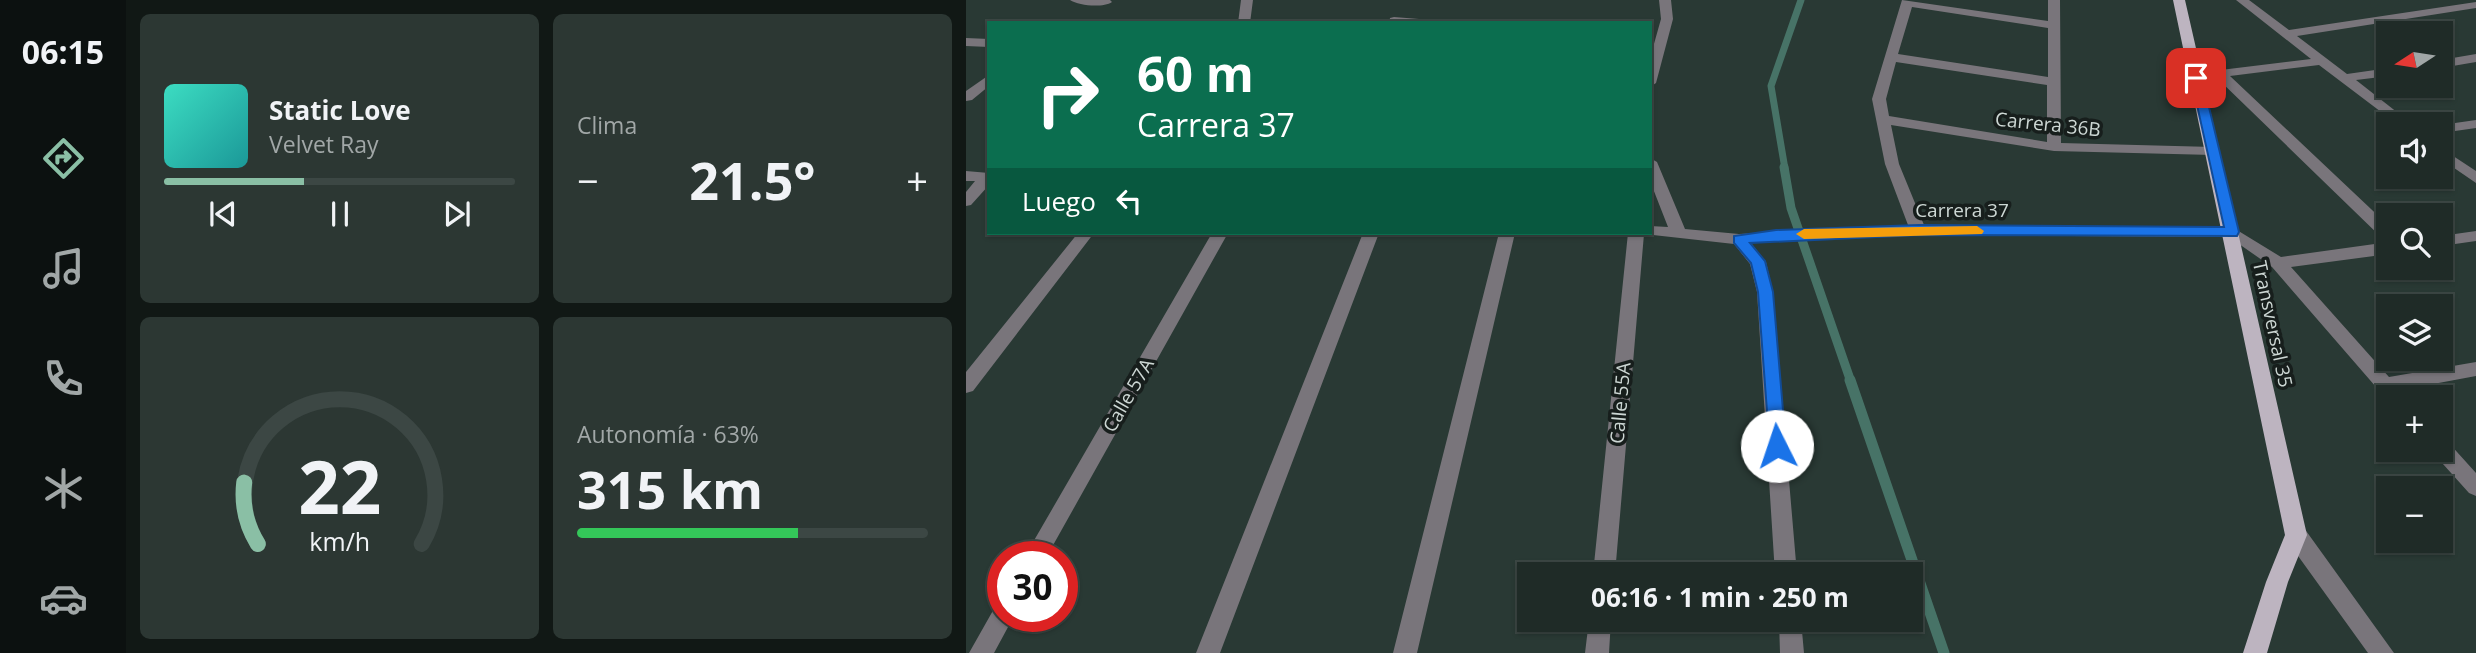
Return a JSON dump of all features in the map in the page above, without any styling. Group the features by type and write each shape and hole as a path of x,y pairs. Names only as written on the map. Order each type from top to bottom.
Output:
{"main road":[{"name":"Transversal 35","path":"2179,0 2232,232 2296,535"},
{"path":"2255,653 2277,582 2296,535"}],"street":[{"path":"1076,0 1107,2"},
{"path":"1244,21 1247,0"},
{"path":"1652,70 1657,38 1667,19 1665,0"},
{"path":"2054,0 2054,147"},
{"path":"2242,0 2389,112"},
{"path":"1919,230 1892,164 1879,99 1908,1 2054,26"},
{"path":"2285,34 2476,5"},
{"path":"966,42 987,43"},
{"path":"1891,57 2053,82"},
{"path":"2454,62 2476,58"},
{"path":"2196,78 2321,61"},
{"path":"2220,74 2376,222"},
{"path":"2344,78 2376,74"},
{"path":"973,99 987,82"},
{"name":"Carrera 36B","path":"1881,119 2054,147 2213,151"},
{"path":"2453,128 2476,124"},
{"path":"2453,161 2476,178"},
{"path":"1652,167 1679,234"},
{"path":"966,176 987,178"},
{"path":"966,201 987,179"},
{"name":"Carrera 37","path":"1652,231 1739,239 1776,235 1919,230 2232,232"},
{"path":"2232,232 2277,263 2385,385"},
{"path":"966,386 1084,235"},
{"name":"Calle 57A","path":"1045,541 1219,235"},
{"path":"1208,653 1370,235"},
{"path":"1405,653 1507,235"},
{"name":"Calle 55A","path":"1605,562 1636,235"},
{"path":"2453,239 2476,236"},
{"path":"1739,239 1758,261 1765,292 1785,562"},
{"path":"2277,263 2376,250"},
{"path":"2413,385 2476,369"},
{"path":"2453,461 2476,487"},
{"path":"2296,535 2382,653"},
{"path":"981,653 993,632"},
{"path":"1597,653 1599,632"},
{"path":"1791,632 1792,653"}],"waterway":[{"path":"1785,169 1771,86 1801,0"},
{"path":"1784,167 1791,208 1851,382"},
{"path":"1850,380 1944,653"}],"slow traffic":[{"path":"1804,234 1977,231"}],"route":[{"path":"1777,446 1765,292 1758,261 1739,239 1776,235 1919,230 2232,232 2196,78"}]}
